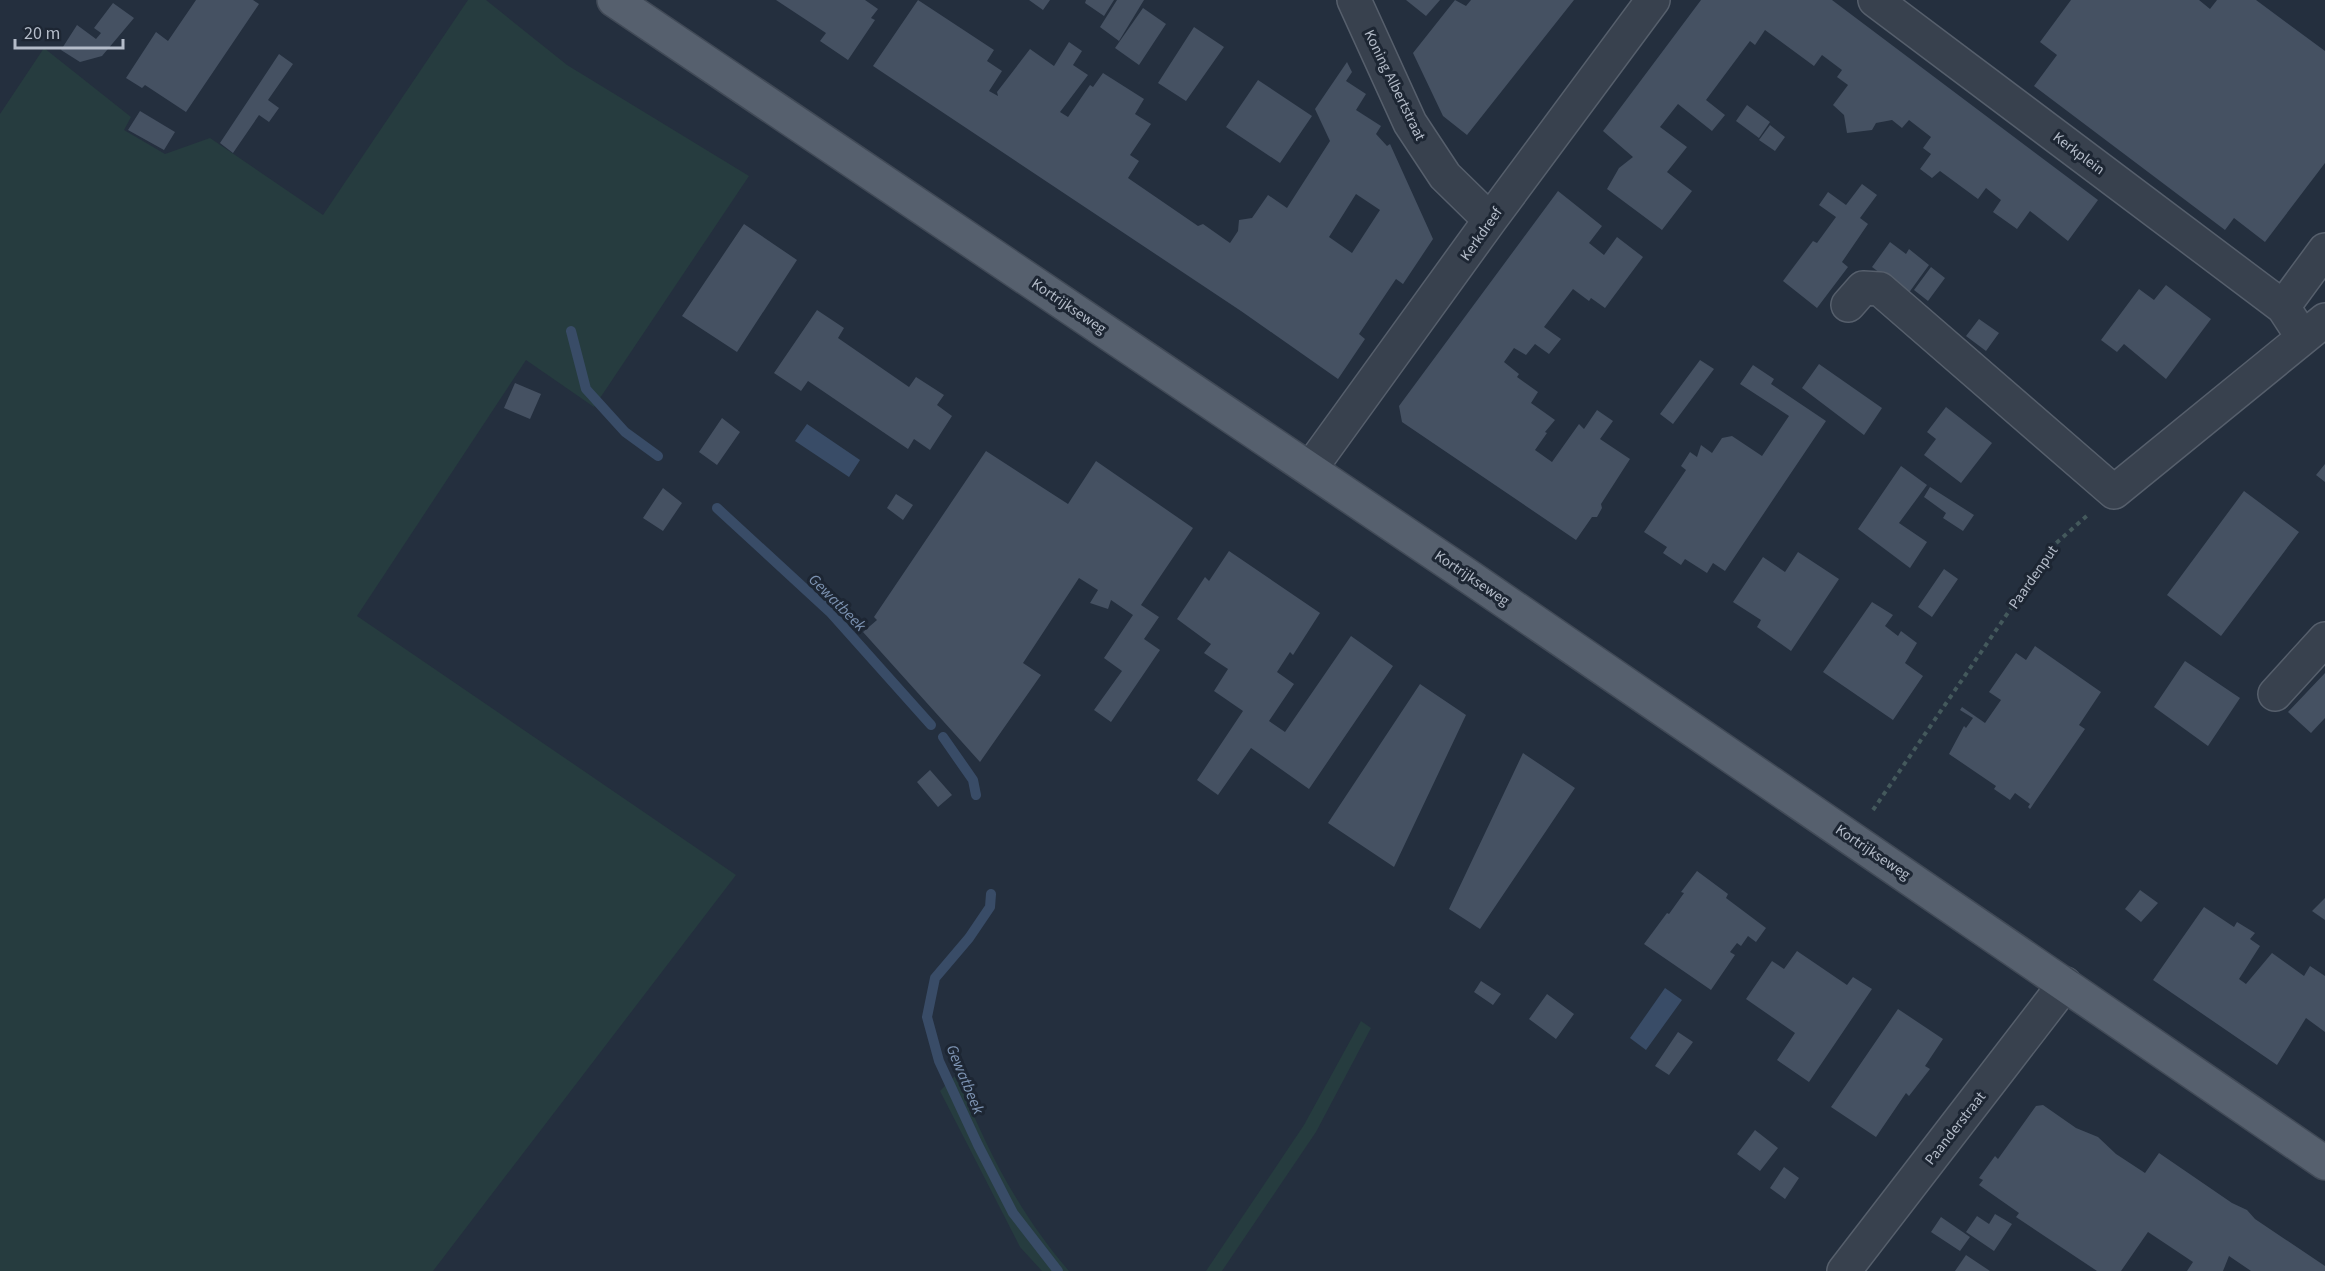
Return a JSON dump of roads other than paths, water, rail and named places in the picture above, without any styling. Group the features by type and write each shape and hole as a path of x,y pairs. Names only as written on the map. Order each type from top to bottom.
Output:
{"main road":[{"name":"Kortrijkseweg","path":"614,0 1310,469 2325,1163"}],"street":[{"name":"Koning Albertstraat","path":"1354,0 1410,123 1445,177 1490,220"},
{"name":"Kerkdreef","path":"1310,469 1653,0"},
{"name":"Kerkplein","path":"1875,0 2314,328"},
{"path":"2283,307 2325,250"},
{"path":"1848,305 1863,288 1880,289 2114,492 2314,328"},
{"path":"2274,694 2325,639"},
{"name":"Paanderstraat","path":"1844,1271 2065,984"}],"water":[{"path":"807,424 860,460 849,477 795,441"},
{"path":"1665,988 1682,1000 1646,1050 1630,1038"}],"waterway":[{"name":"Gewatbeek","path":"571,331 586,389 625,432 658,456"},
{"name":"Gewatbeek","path":"717,508 830,612 931,725"},
{"name":"Gewatbeek","path":"943,737 973,780 976,795"},
{"name":"Gewatbeek","path":"991,894 990,907 969,938 935,978 927,1017 939,1061 1013,1213 1058,1271"}]}
